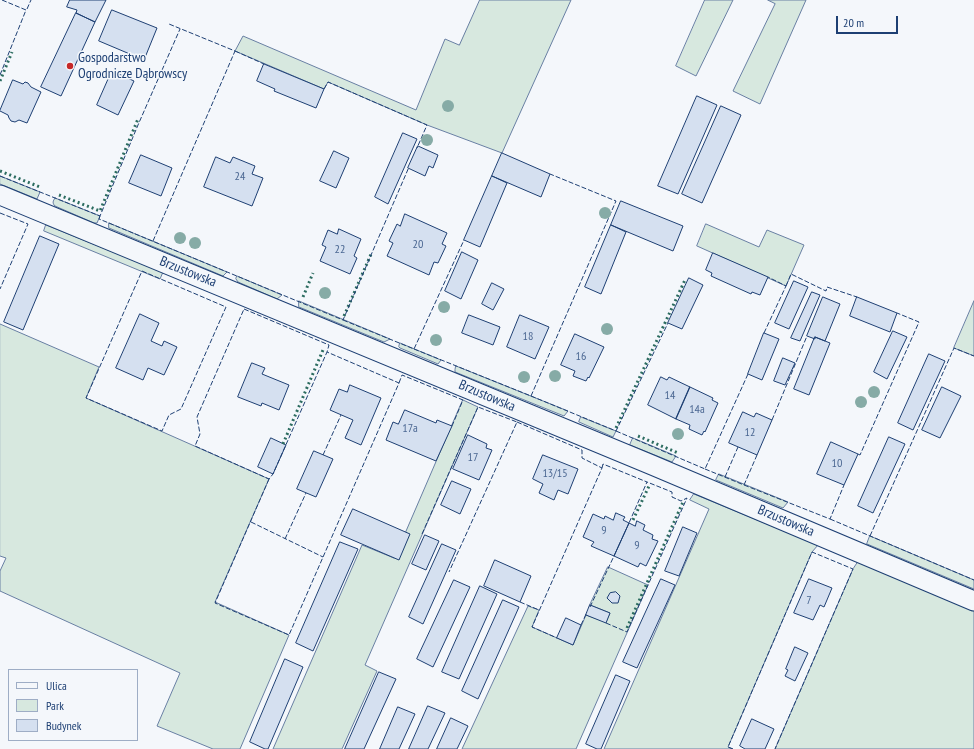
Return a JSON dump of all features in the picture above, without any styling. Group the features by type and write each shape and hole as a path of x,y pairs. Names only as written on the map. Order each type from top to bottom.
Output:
{"street":[{"name":"Brzustowska","path":"0,195 644,462 974,601"}],"green space":[{"path":"480,0 571,0 502,153 427,125 328,82 324,89 235,51 243,36 416,110 445,39 459,45"},
{"path":"705,0 733,0 696,76 676,66"},
{"path":"768,0 806,0 760,104 733,91 775,4"},
{"path":"0,176 40,192 37,199 0,184"},
{"path":"55,198 100,216 97,223 55,206 53,202"},
{"path":"109,223 227,272 223,276 109,228"},
{"path":"706,224 759,247 767,230 804,245 786,286 697,246"},
{"path":"46,225 163,272 160,279 44,231"},
{"path":"237,276 282,295 277,299 238,282 236,279"},
{"path":"299,301 390,339 384,342 299,307"},
{"path":"974,301 974,356 954,348"},
{"path":"0,324 99,367 86,398 269,479 215,602 289,635 240,749 213,749 157,726 180,673 0,591 0,571 6,558 0,556"},
{"path":"400,343 441,360 438,364 400,348"},
{"path":"456,366 568,411 564,416 455,372"},
{"path":"463,400 478,407 365,665 377,671 342,749 273,749 362,545 394,558"},
{"path":"581,417 616,431 613,437 579,422"},
{"path":"633,438 676,456 672,462 630,445"},
{"path":"719,474 788,502 783,508 716,480"},
{"path":"694,494 818,545 812,552 728,747 733,749 604,749 709,509 690,500"},
{"path":"870,536 974,580 974,589 867,544"},
{"path":"858,562 974,611 974,749 775,749 853,569"},
{"path":"608,567 648,585 576,749 462,749 528,606 539,610 532,627 573,645 586,615 606,622 610,613 590,605"}],"building":[{"path":"70,0 106,0 95,22 76,13 77,10 67,7"},
{"path":"112,10 157,28 144,60 99,41"},
{"path":"76,13 95,22 61,96 41,87"},
{"path":"264,64 324,89 316,108 274,91 275,89 257,81"},
{"path":"112,71 134,81 118,115 97,105"},
{"path":"13,80 23,84 25,82 28,83 31,87 41,92 27,123 19,120 15,122 11,121 8,115 0,111"},
{"path":"697,96 717,105 678,194 658,186"},
{"path":"721,106 741,115 702,203 682,194"},
{"path":"403,133 417,139 388,204 375,197"},
{"path":"418,146 438,155 433,168 429,166 425,176 408,168"},
{"path":"334,151 349,158 336,188 320,181"},
{"path":"502,153 550,174 541,197 492,176"},
{"path":"141,155 172,168 161,196 129,183"},
{"path":"216,157 230,163 233,157 255,166 252,174 263,178 252,206 204,187"},
{"path":"492,176 507,183 480,247 464,240"},
{"path":"621,201 683,226 673,251 611,225"},
{"path":"405,214 447,233 442,244 446,246 438,263 434,262 429,275 387,256 393,243 389,241 397,224 400,226"},
{"path":"611,225 626,232 601,294 585,287"},
{"path":"339,229 361,239 354,256 357,258 350,274 320,261 326,247 322,245 328,230 337,234"},
{"path":"40,236 59,244 23,330 4,322"},
{"path":"462,252 478,260 461,299 445,291"},
{"path":"713,253 768,277 760,295 752,292 751,294 711,276 712,273 706,270"},
{"path":"689,278 703,285 682,329 668,323"},
{"path":"794,281 808,287 789,329 775,323"},
{"path":"492,283 504,289 493,310 482,304"},
{"path":"812,292 820,295 800,341 791,338"},
{"path":"823,297 840,304 825,341 807,336"},
{"path":"857,297 897,313 890,332 850,316"},
{"path":"140,314 159,323 151,341 162,346 164,341 177,347 164,375 148,368 143,380 116,368"},
{"path":"469,315 500,327 493,345 462,333"},
{"path":"520,315 549,327 535,359 507,347"},
{"path":"893,331 907,337 887,379 874,372"},
{"path":"764,333 779,339 762,380 748,374"},
{"path":"575,334 604,347 589,378 588,377 586,381 573,376 575,371 561,365"},
{"path":"815,337 830,343 809,395 794,389"},
{"path":"929,354 945,361 913,430 898,423"},
{"path":"783,358 795,363 785,385 774,381"},
{"path":"252,363 265,368 262,374 289,385 279,410 262,403 261,406 238,397"},
{"path":"661,377 667,380 669,377 690,387 676,419 648,405"},
{"path":"350,385 381,398 361,445 345,438 353,420 330,410 339,389 347,392"},
{"path":"690,387 713,398 712,400 718,403 705,432 704,431 702,435 689,429 690,425 676,419"},
{"path":"942,387 961,396 940,438 922,430"},
{"path":"405,410 436,423 437,420 452,426 436,461 386,440 393,422 398,424"},
{"path":"743,412 754,417 756,413 772,420 757,455 729,443"},
{"path":"468,435 487,444 486,448 492,450 479,480 453,469"},
{"path":"889,437 905,444 873,513 858,506"},
{"path":"271,438 286,445 273,474 258,467"},
{"path":"831,442 858,454 844,485 817,474"},
{"path":"314,451 333,459 316,497 297,489"},
{"path":"543,455 578,469 568,494 558,490 554,500 539,493 543,484 533,479"},
{"path":"452,481 471,489 460,514 441,505"},
{"path":"353,509 410,534 399,560 341,535"},
{"path":"616,513 625,517 623,520 629,523 614,556 591,546 594,542 583,537 593,514 604,519 605,516 613,520"},
{"path":"637,521 645,525 643,530 653,535 652,539 658,541 646,566 640,563 638,567 614,556 629,523 635,526"},
{"path":"683,527 697,533 679,576 665,571"},
{"path":"425,535 439,541 426,570 412,564"},
{"path":"340,542 358,549 313,651 296,643"},
{"path":"442,544 456,550 423,624 409,617"},
{"path":"495,560 531,576 520,602 484,586"},
{"path":"661,579 675,585 637,668 623,662"},
{"path":"809,579 832,588 824,607 820,605 813,620 794,613"},
{"path":"454,580 470,587 433,667 417,659"},
{"path":"480,586 497,594 459,679 442,672"},
{"path":"616,592 620,596 618,603 612,603 607,598 610,593"},
{"path":"503,600 519,607 478,699 462,691"},
{"path":"590,605 610,613 606,623 586,615"},
{"path":"566,618 581,625 573,645 557,638"},
{"path":"795,647 808,653 795,681 785,676 788,670 786,669"},
{"path":"285,659 303,667 268,749 265,749 250,742"},
{"path":"379,672 396,679 364,749 345,749"},
{"path":"616,675 630,681 601,749 597,749 586,744"},
{"path":"428,706 445,713 428,749 409,749"},
{"path":"398,707 415,714 399,749 380,749"},
{"path":"451,718 468,726 457,749 437,749"},
{"path":"752,719 774,729 765,749 745,749 740,746"}],"hedge":[{"path":"0,81 12,52"},
{"path":"59,195 100,211 138,119"},
{"path":"0,171 40,187"},
{"path":"344,316 372,252"},
{"path":"303,297 313,273"},
{"path":"616,428 685,280"},
{"path":"283,444 323,350"},
{"path":"638,436 678,453"},
{"path":"633,520 649,486"},
{"path":"627,628 683,502"}],"fence":[{"path":"0,75 26,10 2,0"},
{"path":"27,9 31,0"},
{"path":"153,241 235,51 169,24"},
{"path":"0,176 100,216 180,29"},
{"path":"235,51 264,64"},
{"path":"324,89 328,82 427,125 417,148"},
{"path":"100,216 99,219 343,320 409,167"},
{"path":"414,349 531,396 616,201 550,174"},
{"path":"0,213 28,224 0,289"},
{"path":"343,320 414,349 464,240"},
{"path":"142,271 226,307 181,409 169,415 162,431 86,398 142,271"},
{"path":"786,286 791,274 826,291 827,287 857,297"},
{"path":"764,333 786,286 768,277"},
{"path":"244,309 329,345 273,474 269,479 195,446 200,434 197,417 244,309"},
{"path":"858,454 860,455 919,322 897,313"},
{"path":"531,396 616,431 668,323"},
{"path":"772,420 807,336"},
{"path":"870,536 954,348 974,356"},
{"path":"269,479 215,603 289,635 399,383 327,352"},
{"path":"616,431 705,469 748,374"},
{"path":"399,383 402,375 463,400 452,426"},
{"path":"422,534 478,407 517,422 449,572"},
{"path":"323,455 341,415"},
{"path":"517,422 582,450 582,458 602,468 532,627 557,638"},
{"path":"725,477 738,447"},
{"path":"705,469 744,485 757,455"},
{"path":"602,468 603,464 647,482 629,523"},
{"path":"606,623 627,632 687,498 681,501 672,497 672,492 647,482"},
{"path":"744,485 830,519 844,485"},
{"path":"285,539 306,493"},
{"path":"830,519 974,580"},
{"path":"251,522 323,557"},
{"path":"733,749 728,747 812,552 853,569 775,749"},
{"path":"590,607 614,556"},
{"path":"520,602 539,610"},
{"path":"581,625 587,612"}],"place":[{"name":"Gospodarstwo Ogrodnicze Dąbrowscy","path":"70,66"}]}
